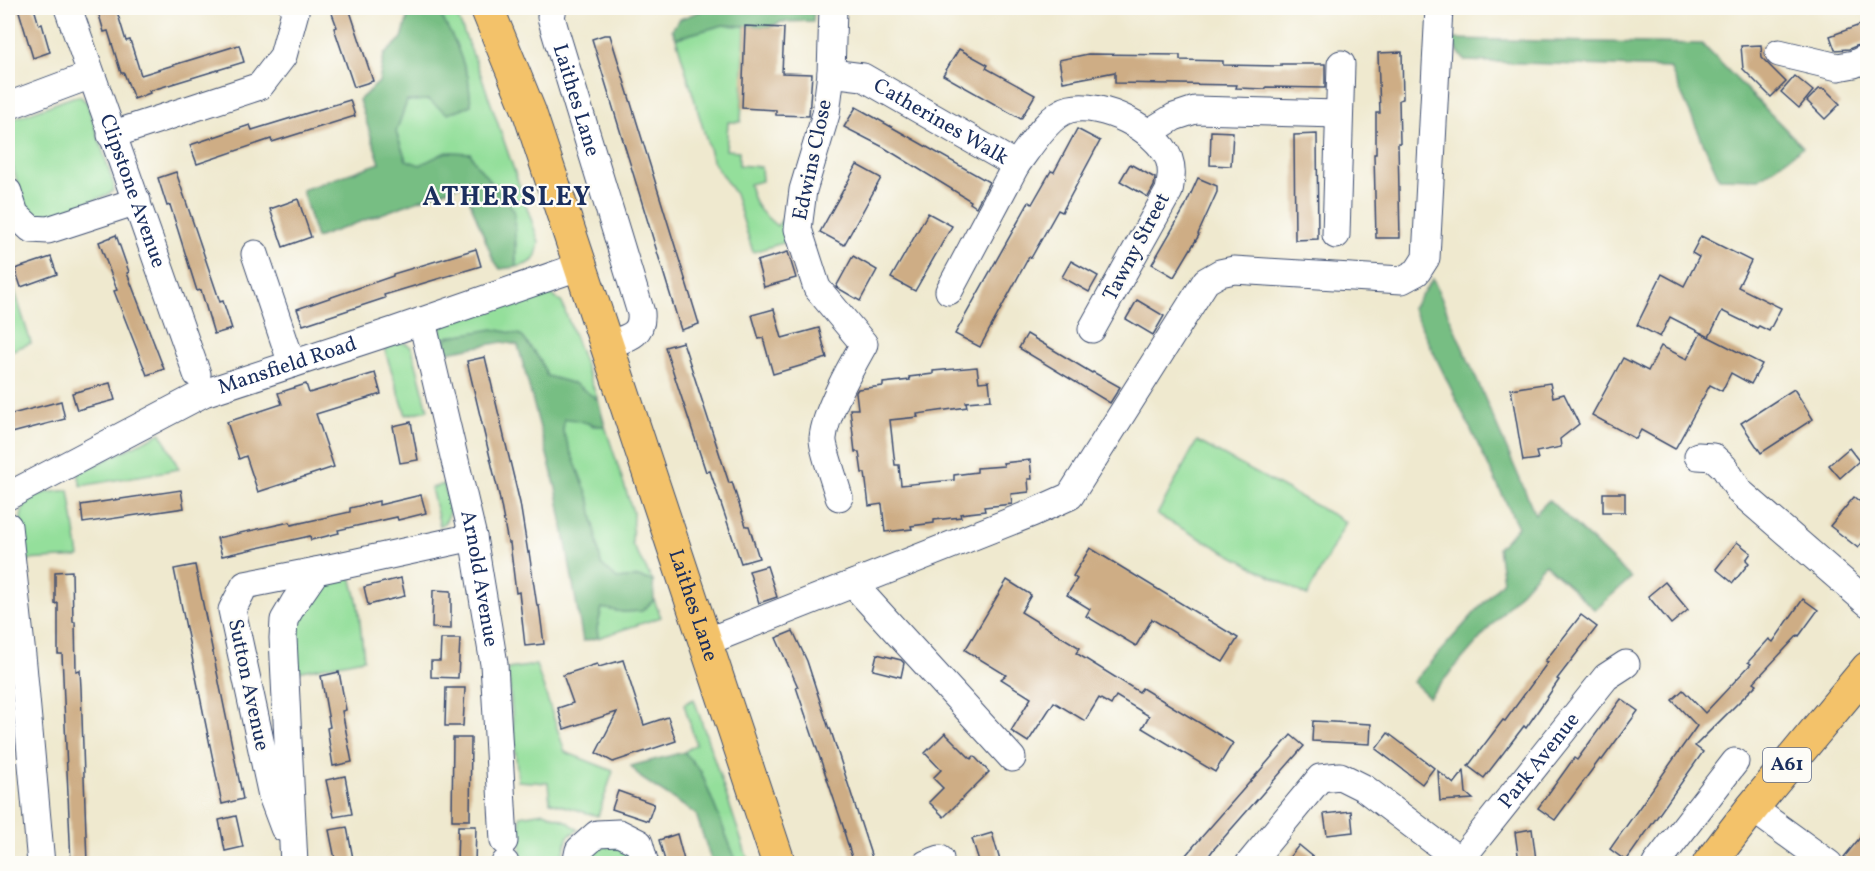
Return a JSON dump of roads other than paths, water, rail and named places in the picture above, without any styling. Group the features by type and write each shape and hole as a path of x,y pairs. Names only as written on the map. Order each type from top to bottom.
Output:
{"main road":[{"name":"Laithes Lane","path":"487,8 529,111 779,864"},
{"name":"A61","path":"1709,864 1752,808 1868,668"}],"street":[{"name":"Clipstone Avenue","path":"68,8 197,374"},
{"path":"111,135 260,86 283,56 295,12 293,8"},
{"name":"Laithes Lane","path":"553,8 551,17 555,31 641,313 642,323 639,330 607,345"},
{"name":"Edwins Close","path":"833,8 831,73 826,114 803,190 798,229 817,288 864,344 830,413 822,440 839,497"},
{"path":"706,642 1070,496 1206,281 1220,273 1234,270 1402,280 1417,272 1426,258 1439,8"},
{"path":"1779,53 1838,68 1868,57"},
{"path":"1336,235 1341,64"},
{"name":"Catherines Walk","path":"831,73 863,77 1016,165 949,291"},
{"path":"8,106 91,75"},
{"name":"Tawny Street","path":"1016,165 1048,122 1069,109 1092,109 1122,117 1148,133 1161,145 1168,158 1172,171 1169,191 1092,329"},
{"path":"1148,133 1174,117 1195,110 1338,114"},
{"path":"8,192 15,213 31,230 48,230 137,201"},
{"path":"255,254 292,364"},
{"name":"Mansfield Road","path":"8,495 204,393 581,266"},
{"name":"Arnold Avenue","path":"422,321 473,537 494,664 505,856"},
{"path":"1698,456 1713,457 1724,467 1740,492 1868,603"},
{"path":"8,526 41,864"},
{"name":"Sutton Avenue","path":"294,860 272,795 232,610 245,585 473,537"},
{"name":"Sutton Avenue","path":"294,860 284,621 316,571"},
{"path":"853,584 1012,758"},
{"name":"Park Avenue","path":"1460,862 1606,677 1626,664"},
{"path":"1656,864 1735,762"},
{"path":"1249,864 1320,778 1340,776 1364,788 1460,862"},
{"path":"1752,808 1829,864"},
{"path":"576,864 579,850 597,834 619,833 639,843 645,864"}],"district":[{"name":"ATHERSLEY","path":"507,198"}]}
